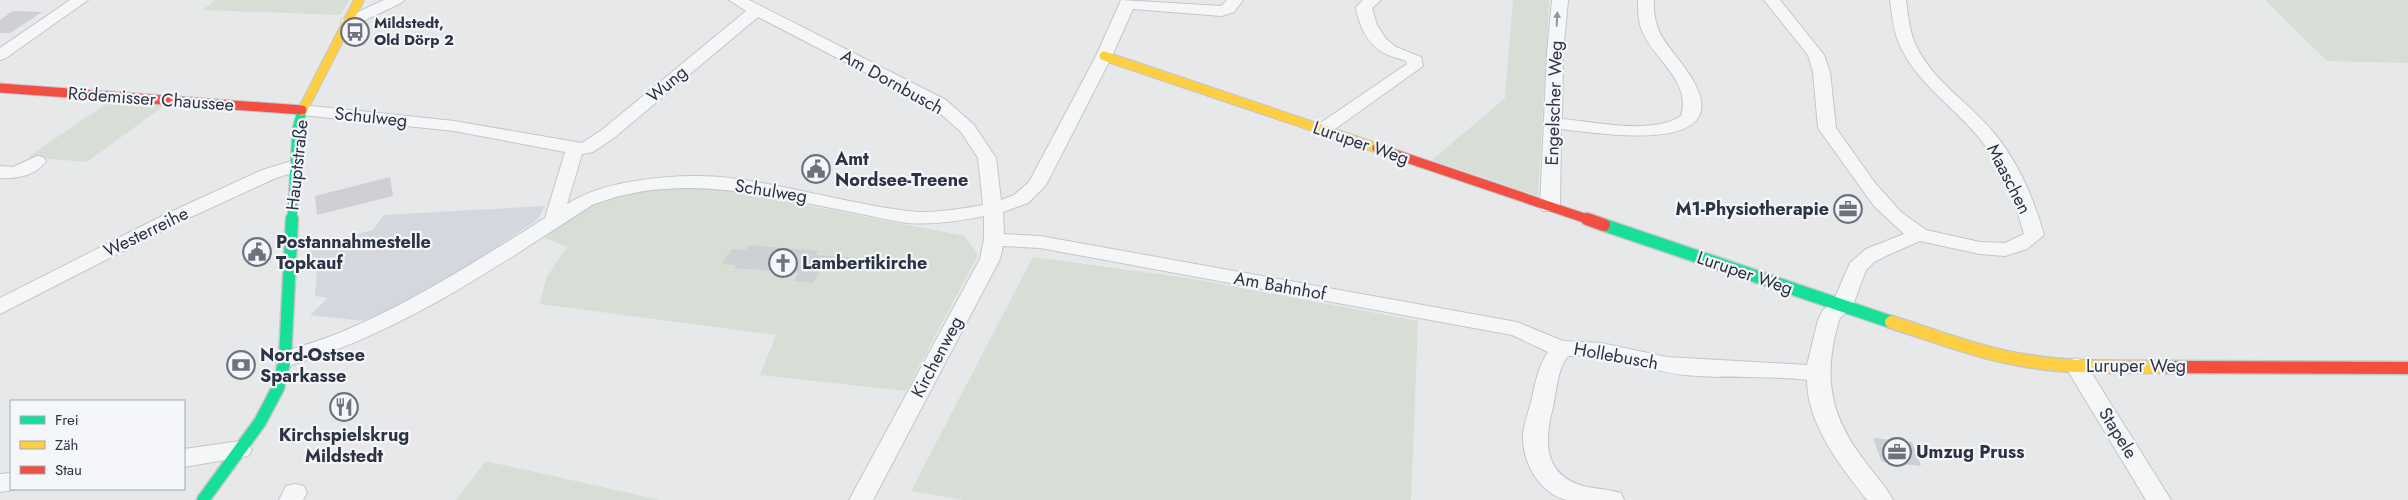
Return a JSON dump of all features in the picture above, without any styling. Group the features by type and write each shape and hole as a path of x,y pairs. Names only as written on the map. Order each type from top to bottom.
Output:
{"street":[{"path":"0,55 80,0"},
{"name":"Hauptstraße","path":"203,500 260,422 278,388 285,359 289,251 297,129 302,110 360,0"},
{"path":"349,22 396,0"},
{"name":"Am Dornbusch","path":"737,0 940,104 968,129 986,158 993,209"},
{"path":"993,209 1021,199 1037,185 1084,91 1104,56 1128,2 1206,5 1229,9 1235,0"},
{"path":"1322,130 1416,66 1415,60 1409,55 1390,50 1381,44 1364,15 1364,7 1373,0"},
{"name":"Engelscher Weg","path":"1550,207 1555,53 1560,0"},
{"path":"1553,123 1645,131 1664,130 1687,120 1692,111 1690,92 1681,74 1646,26 1644,12 1646,0"},
{"name":"Maaschen","path":"1772,0 1778,11 1817,56 1821,68 1827,128 1873,192 1892,213 1918,234 1983,249 2010,250 2025,245 2034,235 2031,222 2000,153 1986,134 1943,92 1909,47 1898,0"},
{"name":"Wung","path":"574,150 587,148 608,133 756,10"},
{"name":"Luruper Weg","path":"1104,56 1842,306 1982,351 2027,361 2076,366 2408,368"},
{"name":"Rödemisser Chaussee","path":"0,88 302,110"},
{"name":"Schulweg","path":"302,110 454,126 552,142 568,146 574,150"},
{"path":"554,221 556,203 572,165 574,150"},
{"path":"0,172 16,174 37,161"},
{"name":"Westerreihe","path":"0,307 173,218 269,174 295,166"},
{"name":"Schulweg","path":"285,359 346,338 402,312 456,282 585,201 611,191 660,183 698,182 735,184 909,217 952,216 993,209"},
{"name":"Kirchenweg","path":"861,500 990,258 994,239 993,209"},
{"path":"1881,500 1850,463 1826,418 1816,374 1819,352 1831,315 1842,306 1860,264 1867,257 1910,241 1918,234"},
{"name":"Am Bahnhof","path":"994,239 1040,242 1517,329 1561,348"},
{"name":"Hollebusch","path":"1612,500 1578,495 1557,486 1541,468 1535,437 1552,360 1561,348 1573,346 1594,349 1668,365 1771,368 1816,374"},
{"name":"Stapele","path":"2076,366 2159,500"},
{"path":"185,458 240,450"}],"shaded area":[{"path":"215,0 349,0 340,15 203,10"},
{"path":"1513,0 1549,0 1538,196 1432,160 1505,98"},
{"path":"2265,0 2408,0 2408,63 2327,61"},
{"path":"110,101 165,105 87,162 28,157"},
{"path":"706,186 965,236 978,255 906,391 760,375 776,335 540,304 546,278 567,247 545,238 585,204 623,191"},
{"path":"545,206 537,220 425,294 363,321 310,315 328,298 315,296 317,268 308,247 373,230 384,215"},
{"path":"1033,257 1188,278 1418,321 1411,500 963,500 911,491"},
{"path":"486,461 660,500 456,500"}],"building":[{"path":"13,11 42,12 10,33 0,33 0,20"},
{"path":"390,177 393,196 317,215 315,196"},
{"name":"Lambertikirche","path":"749,245 818,251 816,255 861,258 835,270 820,271 813,283 794,281 799,273 734,268 736,265 722,264 732,249 746,250"},
{"name":"Umzug Pruss","path":"1873,438 1912,442 1921,466 1882,462"}],"traffic: fast":[{"path":"203,500 260,422 278,388 285,359 297,129 302,111"},
{"path":"1604,225 1891,322"}],"traffic: slow":[{"path":"302,111 359,0"},
{"path":"1104,56 1377,148"},
{"path":"1891,322 1975,348 2043,364 2166,367"}],"traffic: jam":[{"path":"0,88 302,110"},
{"path":"1377,148 1604,225"},
{"path":"2166,367 2408,368"}],"place":[{"name":"Mildstedt, Old Dörp 2","path":"355,32"},
{"name":"Amt Nordsee-Treene","path":"816,169"},
{"name":"M1-Physiotherapie","path":"1848,209"},
{"name":"Postannahmestelle Topkauf","path":"257,252"},
{"name":"Lambertikirche","path":"783,263"},
{"name":"Nord-Ostsee Sparkasse","path":"241,365"},
{"name":"Kirchspielskrug Mildstedt","path":"344,407"},
{"name":"Umzug Pruss","path":"1897,452"}]}
